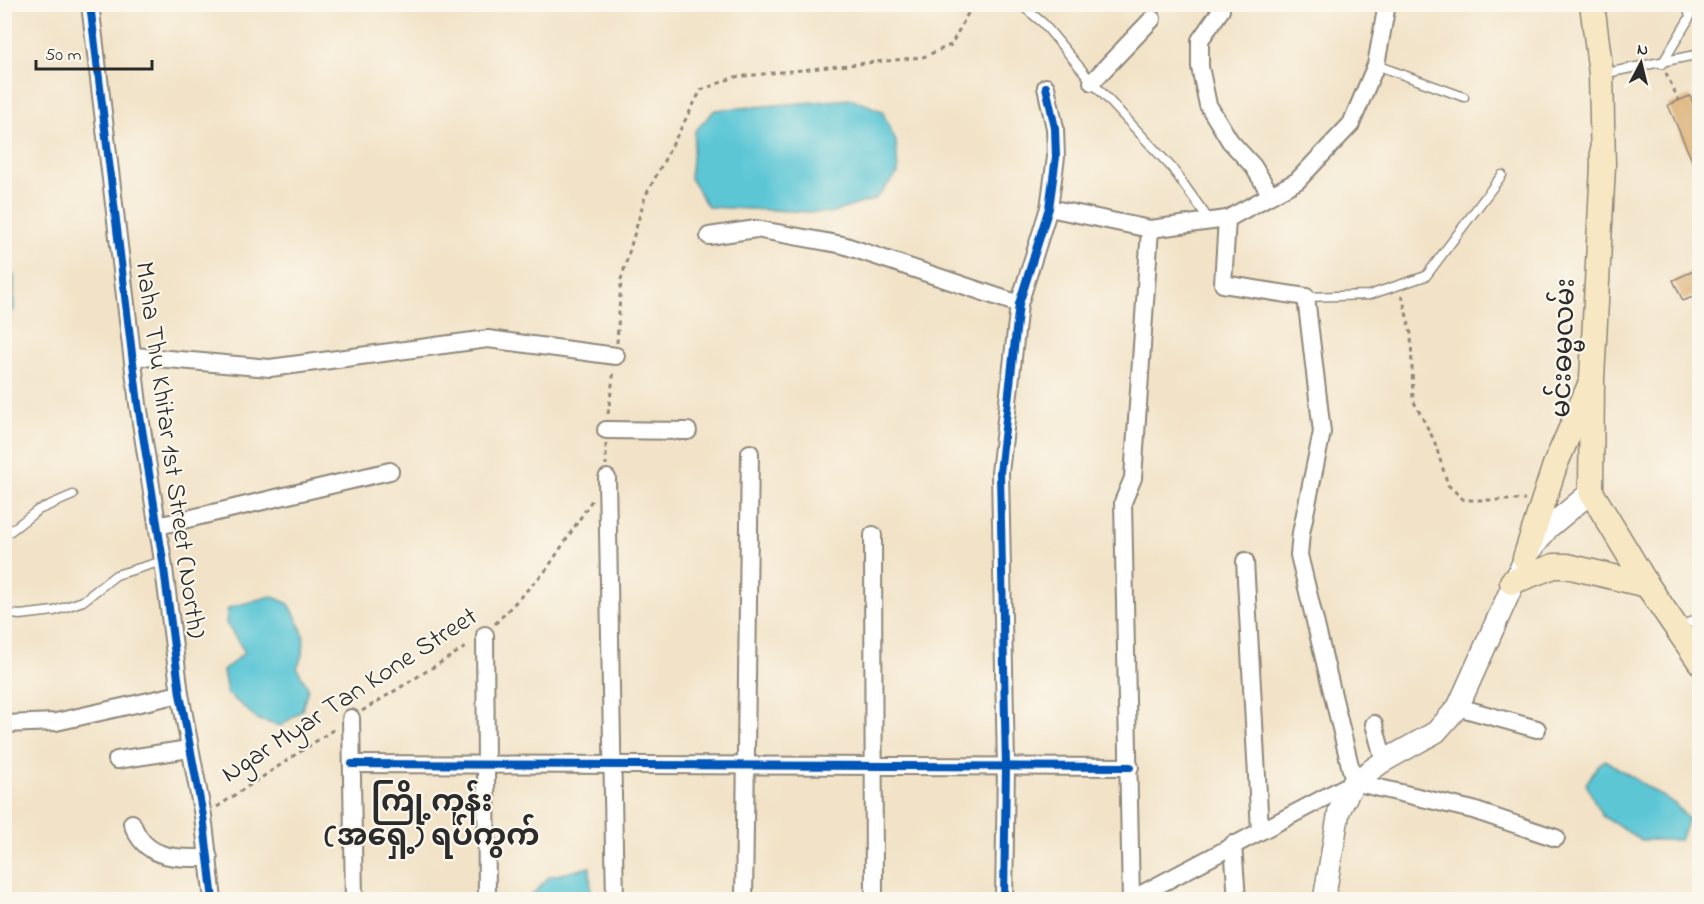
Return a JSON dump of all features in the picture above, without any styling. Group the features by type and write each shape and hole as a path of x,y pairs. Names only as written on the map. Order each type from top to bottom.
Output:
{"main road":[{"name":"မင်းဓမ္မလမ်း","path":"1591,492 1592,379 1603,177 1601,74 1592,4"},
{"path":"1525,558 1567,433 1592,379"},
{"path":"1591,492 1647,585 1700,662"},
{"path":"1512,582 1539,569 1567,566 1647,585"}],"street":[{"name":"Maha Thu Khitar 1st Street (North)","path":"90,4 138,404 158,526 180,694 203,816 213,900"},
{"path":"1221,4 1221,10 1200,40 1200,67 1208,105 1230,141 1253,166 1271,195"},
{"path":"1049,208 1150,229 1219,220 1297,181 1351,124 1376,65 1387,4"},
{"path":"1092,82 1152,19"},
{"path":"1004,900 1006,766 1000,473 1019,304 1049,208 1056,157 1055,128 1046,87"},
{"path":"1219,220 1223,284 1306,297 1322,432 1301,533 1299,555 1354,782 1339,811 1324,900"},
{"path":"709,236 756,229 843,245 1019,304"},
{"path":"1150,229 1142,307 1133,478 1123,502 1130,767 1130,899 1354,782 1384,761 1436,732 1458,707 1512,582 1525,558 1548,528 1591,492"},
{"path":"134,356 270,368 488,339 616,356"},
{"path":"606,430 688,431"},
{"path":"744,900 750,453"},
{"path":"158,526 390,471"},
{"path":"607,478 615,900"},
{"path":"873,535 874,900"},
{"path":"1245,561 1260,830"},
{"path":"485,635 487,900"},
{"path":"4,724 56,722 180,694"},
{"path":"1458,707 1537,729"},
{"path":"351,718 354,900"},
{"path":"1374,724 1384,761"},
{"path":"117,760 189,749"},
{"path":"352,764 1130,767"},
{"path":"1354,782 1473,810 1556,838"},
{"path":"132,823 137,837 150,849 172,858 208,858"},
{"path":"1233,844 1237,900"}],"lane":[{"path":"1020,4 1043,23 1092,82 1219,220"},
{"path":"1662,64 1690,17 1687,4"},
{"path":"1601,74 1662,64 1700,54"},
{"path":"1376,65 1464,97"},
{"path":"1306,297 1369,295 1426,276 1502,175"},
{"path":"4,536 38,510 73,495"},
{"path":"4,613 20,615 54,611 83,601 116,575 163,561"},
{"path":"1675,628 1700,618"}],"path":[{"path":"607,478 606,430 616,356 621,280 645,197 700,90 735,78 923,57 951,45 973,4"},
{"path":"1662,64 1679,100"},
{"path":"1400,285 1411,334 1413,400 1434,440 1448,485 1464,500 1543,501"}],"water":[{"path":"853,99 882,111 896,142 898,173 875,199 830,213 708,207 690,178 695,131 715,110"},
{"path":"5,269 14,276 14,310 5,318"},
{"path":"271,596 289,604 301,628 304,642 297,668 308,688 302,710 281,726 259,720 227,693 223,671 245,652 226,623 228,608"},
{"path":"1605,760 1675,804 1688,819 1680,840 1641,840 1602,816 1586,784 1597,766"},
{"path":"590,867 591,899 528,899 549,877"}],"building":[{"path":"1690,96 1700,118 1700,179 1668,105"},
{"path":"1700,268 1700,294 1683,301 1673,280"}],"cycle path":[{"path":"90,4 138,404 163,561 180,694 203,816 213,900"},
{"path":"1004,900 1006,766 1000,473 1019,304 1049,208 1056,157 1055,128 1046,87"},
{"path":"352,764 1130,767"}],"district":[{"name":"ကြို့ကုန်း (အရှေ့) ရပ်ကွက်","path":"432,821"}]}
